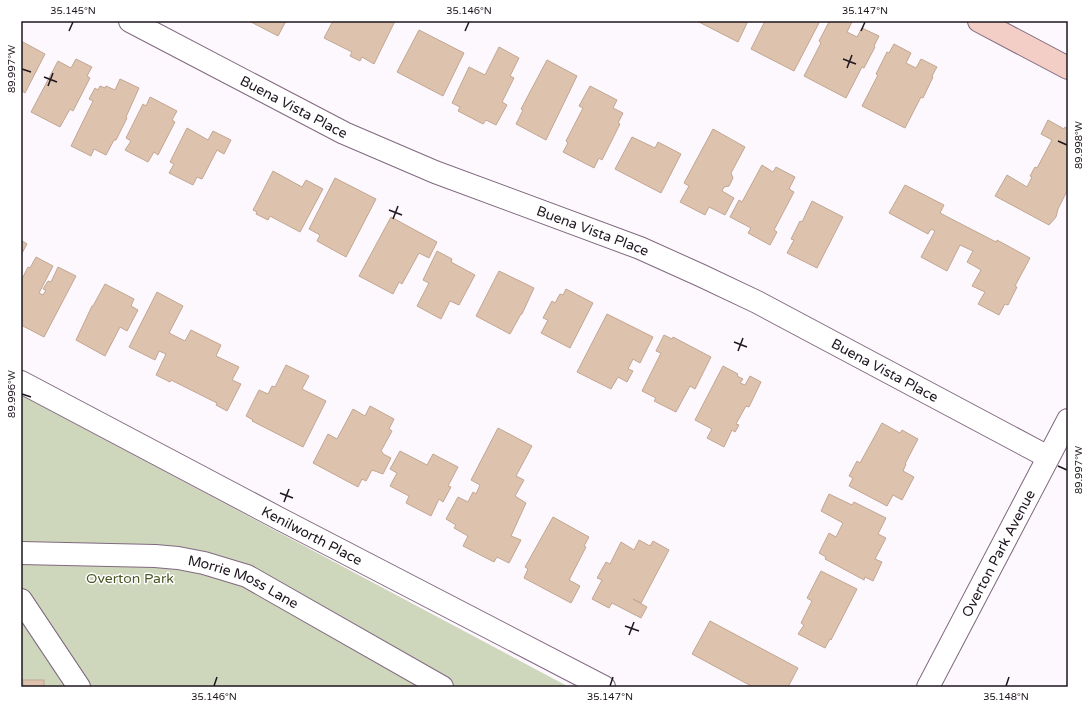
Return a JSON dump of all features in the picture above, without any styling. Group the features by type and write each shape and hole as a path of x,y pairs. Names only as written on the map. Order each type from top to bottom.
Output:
{"main road":[{"path":"979,21 1068,68"}],"street":[{"name":"Buena Vista Place","path":"130,21 344,133 434,172 640,248 700,275 756,302 1048,457"},
{"name":"Kenilworth Place","path":"21,382 282,520 604,687"},
{"name":"Overton Park Avenue","path":"928,687 1068,420"},
{"name":"Morrie Moss Lane","path":"21,553 155,556 178,558 204,563 232,571 247,576 442,687"},
{"path":"21,600 79,687"}],"green space":[{"name":"Overton Park","path":"21,395 569,687 21,687"}],"building":[{"path":"249,21 286,21 278,36"},
{"path":"333,21 395,21 374,64 362,57 360,61 350,56 352,52 324,38"},
{"path":"697,21 748,21 738,42"},
{"path":"765,21 820,21 794,71 751,49"},
{"path":"831,21 852,22 847,32 857,37 862,28 879,36 864,68 862,67 846,98 804,76 821,43 819,41 829,22 830,23"},
{"path":"419,30 464,53 443,96 397,72"},
{"path":"21,41 45,54 25,93 21,90"},
{"path":"894,44 911,53 906,63 916,68 921,59 937,67 923,98 921,97 905,128 862,106 878,75 876,74 887,52 889,53"},
{"path":"499,47 519,58 510,76 514,78 502,102 507,105 496,125 486,120 483,124 458,111 460,107 452,103 469,67 485,75"},
{"path":"76,59 92,67 87,76 90,78 73,111 70,109 60,127 31,112 58,61 71,68"},
{"path":"547,60 577,76 546,140 516,124 523,110 521,109"},
{"path":"120,79 139,88 126,117 127,118 116,140 114,140 106,155 94,149 91,156 71,146 93,101 89,99 95,88 98,90 100,86 105,88 106,86 115,90"},
{"path":"590,86 617,100 613,108 623,113 618,123 620,124 602,160 599,158 594,168 563,152 568,143 566,141 583,108 579,106"},
{"path":"150,97 177,111 172,120 175,122 158,155 154,152 148,162 125,150 131,141 126,138 143,104 146,106"},
{"path":"1048,120 1064,129 1065,127 1068,129 1068,189 1058,209 1056,217 1049,225 995,196 1007,175 1027,187 1032,177 1030,176 1035,167 1037,168 1052,140 1041,134"},
{"path":"187,128 208,140 213,131 231,140 224,154 217,150 202,179 197,177 193,185 169,173 174,164 170,162"},
{"path":"713,129 745,147 731,173 733,178 729,186 724,187 722,191 734,198 725,215 709,207 705,215 680,202 689,186 684,183"},
{"path":"632,137 655,148 658,142 681,154 661,193 615,169"},
{"path":"762,165 773,172 776,167 795,177 789,189 794,192 774,230 777,232 770,245 748,233 751,228 730,217 739,200 742,202"},
{"path":"273,171 302,187 306,180 323,189 300,232 270,216 268,220 256,214 257,212 253,210"},
{"path":"335,178 376,199 346,257 317,241 320,235 309,229"},
{"path":"905,185 944,205 940,213 996,242 997,240 1030,258 1015,286 1017,287 1008,305 1005,304 999,315 978,304 985,292 972,286 981,270 967,262 973,251 960,245 947,271 921,257 935,231 931,229 928,234 889,213"},
{"path":"812,201 843,217 817,268 787,253 794,240 791,239 800,221 802,222"},
{"path":"391,217 437,242 429,258 419,253 402,284 399,282 393,294 359,276"},
{"path":"21,240 27,244 21,255"},
{"path":"437,251 452,259 451,262 475,275 459,305 450,301 441,319 417,306 429,283 423,280"},
{"path":"36,257 53,266 39,293 43,295 46,290 43,289 48,281 51,282 58,267 76,276 44,337 21,325 23,320 21,319 21,281 28,267 30,268"},
{"path":"499,271 534,288 522,314 510,334 476,316"},
{"path":"105,284 134,299 131,306 138,310 127,331 120,327 105,356 76,340 92,306"},
{"path":"566,289 593,303 570,348 541,333 548,320 543,318 552,301 555,303 560,294 563,295"},
{"path":"157,292 183,306 169,333 185,341 191,330 221,345 216,356 239,367 232,380 241,384 227,411 216,405 217,403 171,380 170,382 156,375 166,354 159,351 155,360 129,347"},
{"path":"607,314 653,337 640,363 633,359 628,369 633,371 627,382 618,377 611,389 577,372"},
{"path":"664,335 672,339 673,337 711,357 695,389 690,386 676,412 654,401 656,398 642,391 661,353 656,351"},
{"path":"286,365 309,376 302,389 326,401 303,447 252,421 253,420 246,416 259,390 268,394 272,386 275,387"},
{"path":"723,366 738,374 737,376 743,379 740,383 745,385 750,376 761,382 749,407 746,406 736,424 739,425 735,432 732,430 724,447 707,438 712,429 695,420"},
{"path":"370,406 394,419 389,429 392,431 381,451 383,454 391,458 383,474 372,470 366,481 362,479 358,487 313,463 328,434 337,439 353,409 365,416"},
{"path":"882,423 900,433 902,430 918,439 903,471 914,477 902,500 893,495 887,506 849,486 853,478 849,476 857,461 860,463"},
{"path":"498,428 532,446 516,476 524,480 515,496 526,503 511,536 521,540 509,563 497,557 494,562 463,546 468,536 454,528 456,525 446,519 458,497 468,502 473,492 476,494 480,485 471,480"},
{"path":"400,451 427,465 433,454 458,467 448,486 451,487 443,502 439,499 431,516 406,503 409,496 390,486 397,473 390,469"},
{"path":"829,494 852,505 854,502 886,518 878,534 886,538 875,559 882,562 873,581 865,577 864,580 825,559 826,557 819,553 829,533 836,537 843,523 821,511"},
{"path":"553,517 589,537 584,546 586,547 569,580 580,586 571,603 524,578 528,569 525,567"},
{"path":"639,540 650,546 653,541 669,550 641,603 633,599 647,607 641,618 612,603 609,608 592,599 602,580 597,578 606,562 610,564 621,542 634,550"},
{"path":"821,571 857,589 831,640 830,639 825,648 798,634 804,625 801,623 812,601 807,598"},
{"path":"710,621 798,668 788,687 753,687 692,654"},
{"path":"23,680 44,680 44,687 23,687"}]}
